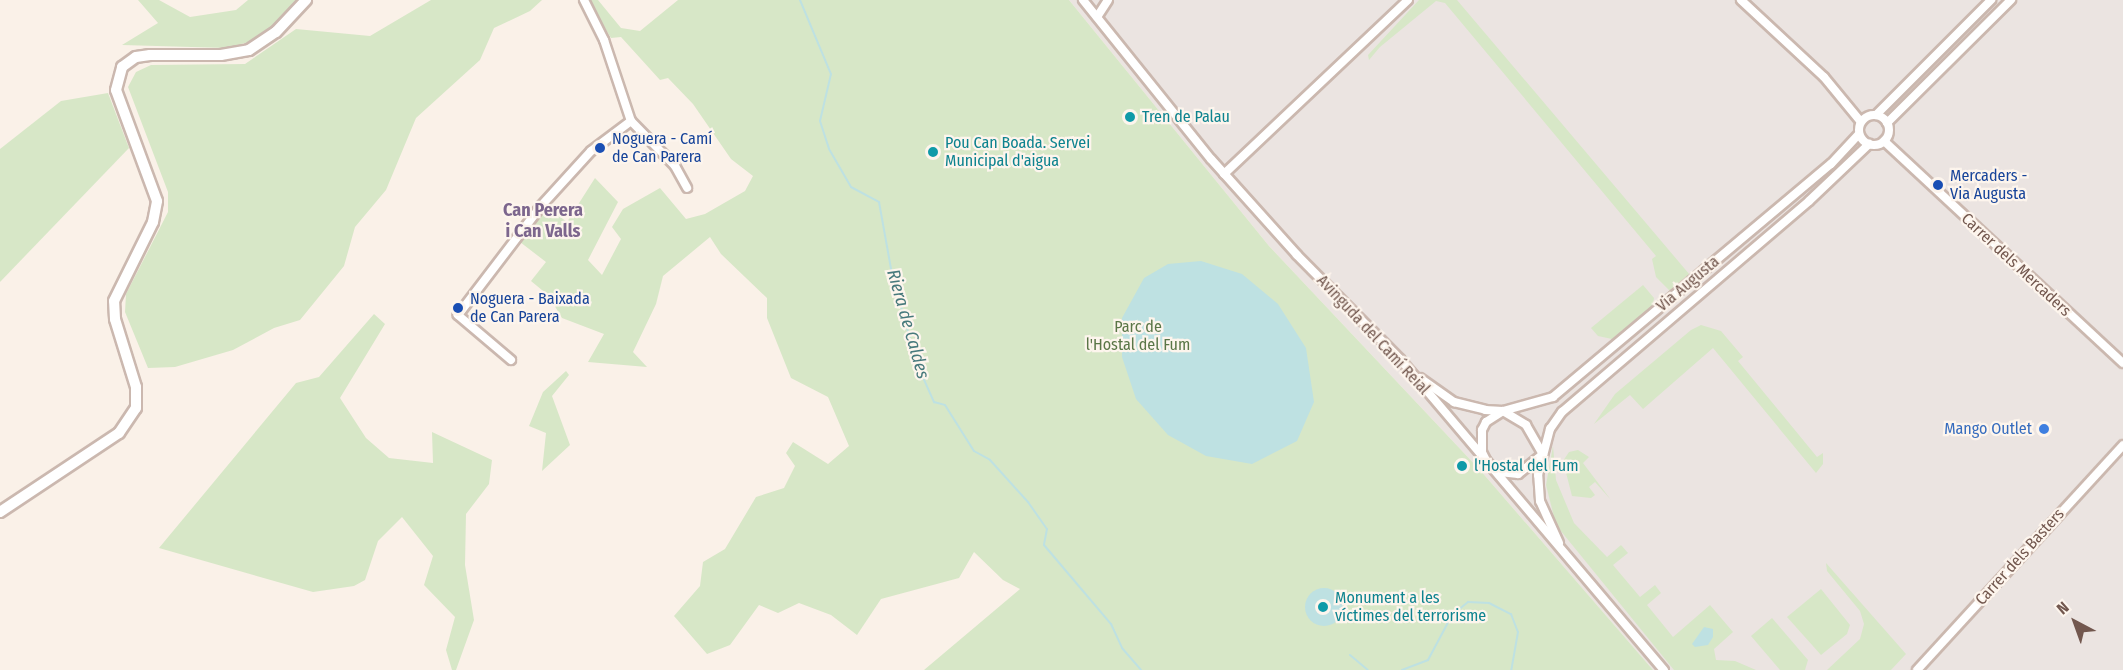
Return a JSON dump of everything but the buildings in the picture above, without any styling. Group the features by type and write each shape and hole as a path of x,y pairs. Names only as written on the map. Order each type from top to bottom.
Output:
{"main road":[{"path":"0,512 119,433 136,408 136,387 115,319 114,301 153,222 158,201 116,90 122,67 136,57 150,55 221,55 249,50 276,32 306,0"}],"street":[{"path":"584,0 604,40 631,121 675,166 687,188"},
{"name":"Avinguda del Camí Reial","path":"1083,0 1224,174 1297,255 1400,359 1664,670"},
{"path":"1097,18 1108,0"},
{"path":"1224,174 1408,0"},
{"path":"1741,0 1824,77 1861,122 1859,135 1869,144 1884,141 1887,123 2011,0"},
{"path":"1861,122 1876,115 1991,0"},
{"path":"1876,115 1887,123"},
{"path":"511,360 458,315 548,198 591,151 631,121"},
{"name":"Via Augusta","path":"1489,466 1482,452 1482,430 1486,422 1503,411 1553,397 1570,385 1831,164 1859,135"},
{"name":"Carrer dels Mercaders","path":"1884,141 2123,363"},
{"name":"Via Augusta","path":"1565,555 1540,501 1538,475 1550,429 1562,412 1809,201 1869,144"},
{"name":"Via Augusta","path":"1400,359 1454,402 1503,411 1526,425 1543,454"},
{"name":"Carrer dels Basters","path":"1917,670 2123,445"},
{"path":"1489,466 1499,472 1518,474 1543,454"}],"shaded area":[{"path":"1069,0 2123,0 2123,670 1653,670 1480,470 1269,246"}],"green space":[{"path":"138,0 159,0 190,17 236,10 248,0 297,0 260,39 227,48 122,45 158,23"},
{"path":"431,0 542,0 530,11 494,28 480,60 416,118 386,190 355,227 344,266 300,320 274,328 233,350 175,367 148,368 125,312 126,294 168,212 168,192 128,87 136,72 151,65 245,64 296,29 370,36"},
{"name":"Parc de l'Hostal del Fum","path":"588,0 598,0 621,28 640,31 678,0 1069,0 1269,246 1480,470 1653,670 924,670 1020,589 1003,580 974,552 959,578 881,599 857,635 831,615 799,603 778,613 759,605 730,645 707,654 674,616 700,586 703,562 725,549 756,497 784,488 795,466 786,453 793,442 828,464 849,446 828,397 791,378 767,318 767,298 721,254 710,237 663,276 656,304 633,352 647,367 588,362 604,334 562,318 548,295 531,281 546,262 520,242 547,207 567,222 595,178 618,202 588,260 602,275 621,239 612,227 623,209 660,188 686,219 705,214 745,191 753,176 731,159 693,104 668,78 660,80 621,37 611,38"},
{"path":"1419,0 1457,0 1690,275 1670,291 1656,277 1652,259 1656,256 1445,3 1436,1 1380,47 1369,60 1368,55"},
{"path":"108,93 129,148 0,282 0,149 61,101"},
{"path":"1643,285 1654,298 1653,305 1612,339 1598,336 1591,328"},
{"path":"374,314 385,324 340,398 366,438 389,458 433,463 432,432 492,460 489,484 466,514 465,565 474,620 456,670 452,670 446,650 455,617 424,585 433,556 402,517 378,541 365,580 354,586 313,592 159,548 296,383 319,377"},
{"path":"1701,325 1721,331 1743,357 1738,361 1817,457 1823,453 1823,464 1816,473 1713,348 1643,409 1630,395 1594,424 1615,394 1691,330"},
{"path":"566,371 569,375 552,396 570,445 542,471 546,433 529,426 543,392"},
{"path":"1553,446 1556,480 1574,523 1607,557 1621,545 1628,553 1613,565 1640,597 1655,585 1661,593 1647,605 1673,637 1710,605 1733,632 1714,649 1716,660 1735,661 1756,670 1674,670 1556,525 1546,485"},
{"path":"1578,450 1589,457 1583,463 1611,500 1595,482 1589,487 1595,495 1591,498 1572,496 1563,461 1569,452"},
{"path":"1826,563 1906,654 1891,670 1827,670 1860,639 1864,624 1860,611 1827,571"},
{"path":"1821,589 1850,625 1847,634 1821,655 1787,617"},
{"path":"1772,618 1808,660 1805,670 1780,670 1751,636"}],"water":[{"path":"1201,261 1242,274 1278,304 1306,348 1314,402 1297,441 1252,464 1206,456 1168,435 1136,399 1122,357 1122,318 1144,278 1168,264"},
{"path":"1324,588 1337,594 1343,607 1337,620 1324,626 1311,620 1305,607 1311,594"},
{"path":"1704,627 1713,629 1713,637 1708,645 1695,647 1692,644"}],"waterway":[{"name":"Riera de Caldes","path":"800,0 831,74 820,121 829,149 851,187 879,202 892,274 917,364 934,402 945,405 974,451 990,460 1028,502 1047,529 1044,545 1111,624 1122,648 1141,670"},
{"path":"1402,670 1428,660 1452,615 1468,602 1489,603 1511,614 1518,632 1511,670"},
{"path":"1350,655 1368,670"}],"place":[{"name":"Tren de Palau","path":"1130,117"},
{"name":"Noguera - Camí de Can Parera","path":"600,148"},
{"name":"Pou Can Boada. Servei Municipal d'aigua","path":"933,152"},
{"name":"Mercaders - Via Augusta","path":"1938,185"},
{"name":"Noguera - Baixada de Can Parera","path":"458,308"},
{"name":"Mango Outlet","path":"2044,429"},
{"name":"l'Hostal del Fum","path":"1462,466"},
{"name":"Monument a les víctimes del terrorisme","path":"1323,607"}],"district":[{"name":"Can Perera i Can Valls","path":"543,221"}]}
